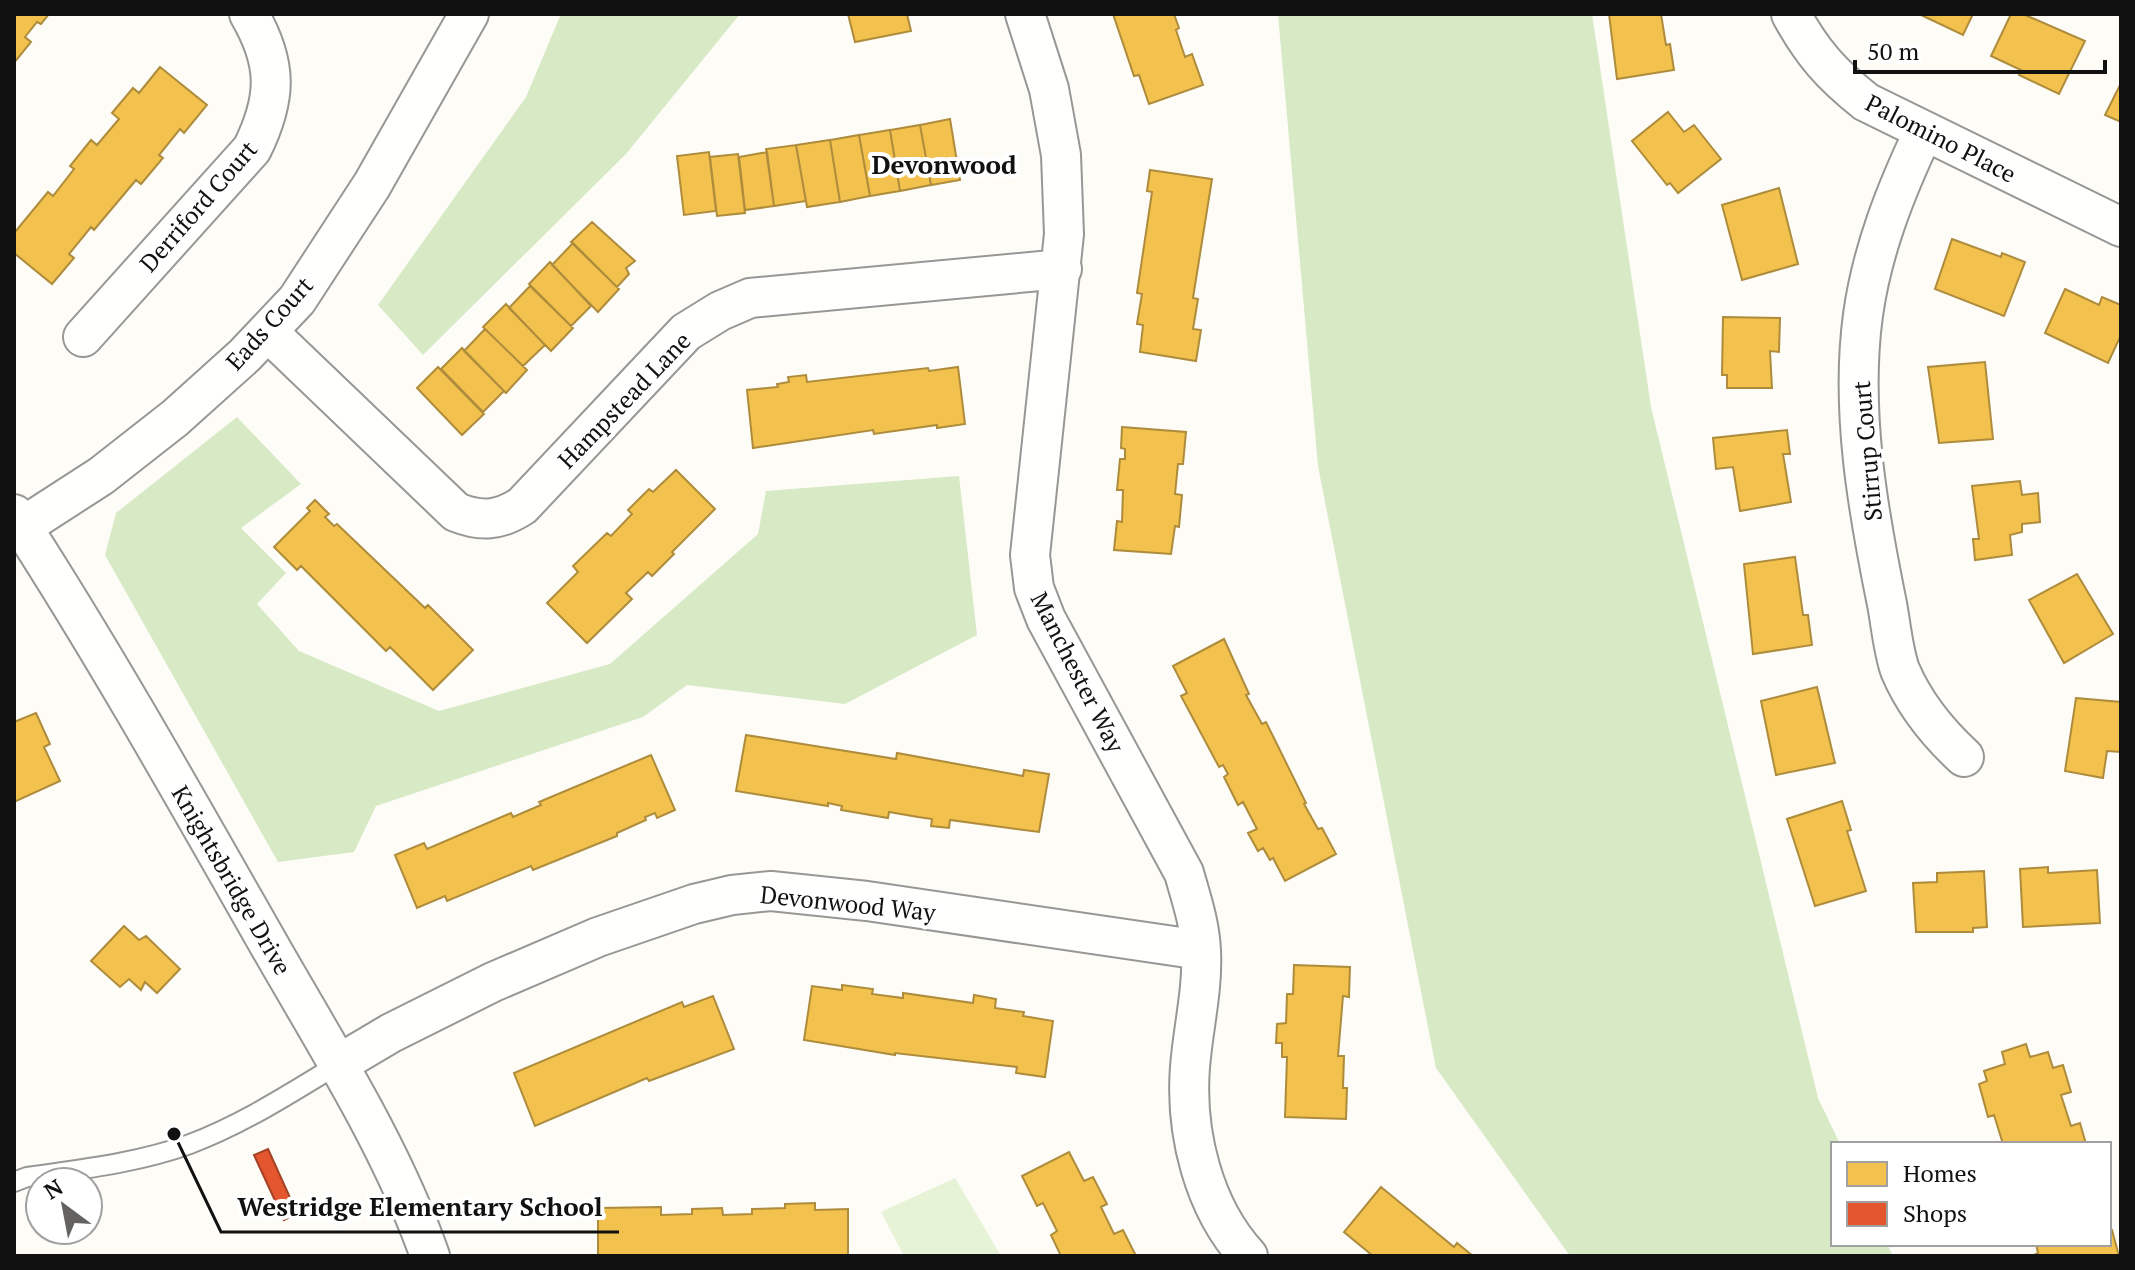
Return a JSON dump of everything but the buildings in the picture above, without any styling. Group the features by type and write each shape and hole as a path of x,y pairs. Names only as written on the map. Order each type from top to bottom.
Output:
{"street":[{"name":"Derriford Court","path":"83,337 252,149 266,122 271,99 271,69 264,39 249,14"},
{"name":"Eads Court","path":"18,520 101,476 175,418 268,332 297,300 372,185 469,14"},
{"name":"Manchester Way","path":"1025,14 1049,89 1061,155 1064,234 1030,555 1034,588 1046,619 1184,873 1197,918 1201,950 1201,992 1190,1068 1190,1116 1199,1165 1216,1208 1248,1256"},
{"name":"Palomino Place","path":"1791,14 1808,46 1834,77 1866,102 2121,227"},
{"name":"Stirrup Court","path":"1924,131 1896,190 1876,251 1863,315 1858,379 1861,431 1879,564 1900,668 1924,713 1964,757"},
{"name":"Hampstead Lane","path":"268,332 456,512 488,520 508,515 522,506 686,332 720,311 750,298 1062,269"},
{"name":"Knightsbridge Drive","path":"18,520 173,777 337,1065 382,1146 430,1256"},
{"name":"Devonwood Way","path":"337,1065 391,1033 493,982 598,937 694,904 732,895 771,891 867,901 1201,950"}],"lane":[{"path":"14,1182 27,1177 129,1162 190,1144 260,1112 337,1065"}],"green space":[{"path":"561,14 740,14 626,154 423,355 378,305 526,97"},
{"path":"1278,14 1592,14 1651,407 1818,1098 1839,1142 1831,1142 1831,1246 1888,1246 1893,1256 1570,1256 1436,1068 1318,466"},
{"path":"237,417 301,484 241,528 286,573 257,604 299,651 439,711 610,664 758,534 766,491 959,476 977,635 845,704 687,685 643,717 376,806 354,852 278,862 105,555 116,513"},
{"path":"955,1178 1001,1256 904,1256 881,1212"}],"place":[{"name":"Westridge Elementary School","path":"174,1134"}],"district":[{"name":"Devonwood","path":"944,164"}]}
